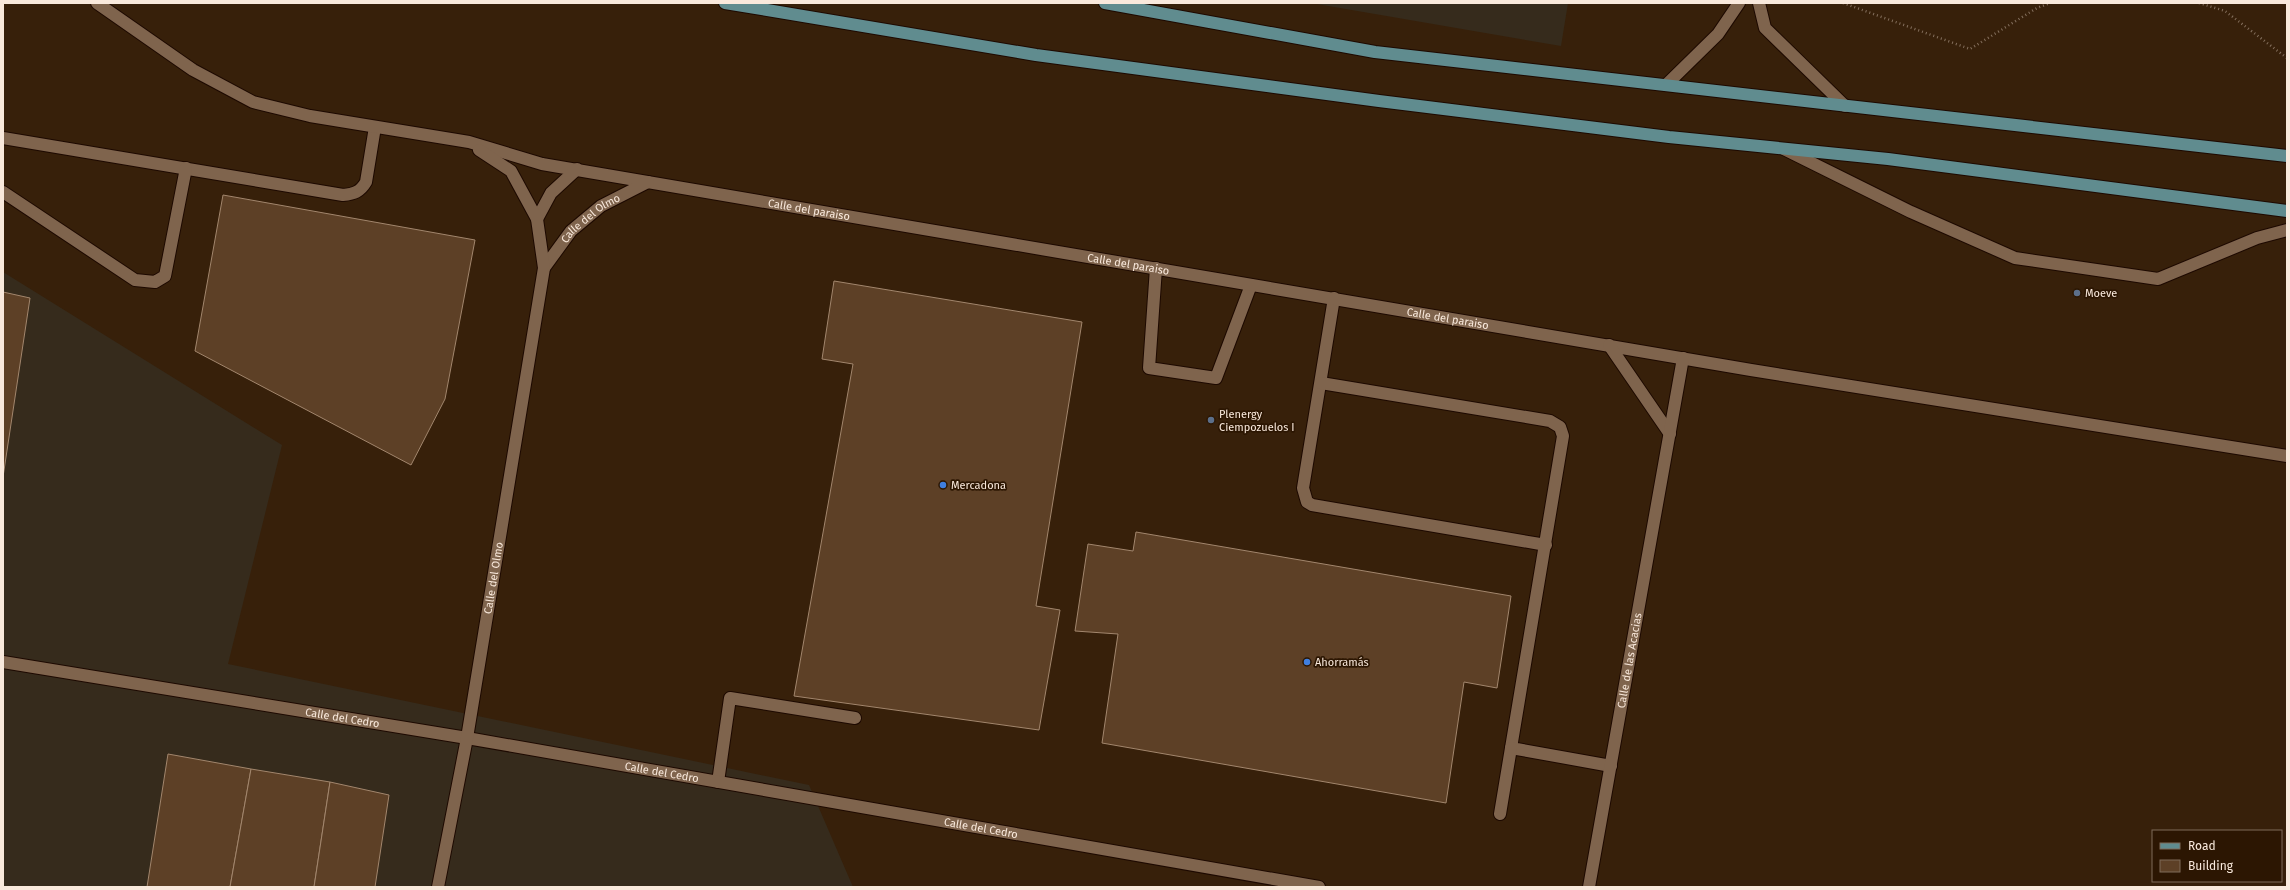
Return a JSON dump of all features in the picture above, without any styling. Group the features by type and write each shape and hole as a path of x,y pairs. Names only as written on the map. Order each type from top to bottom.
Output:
{"main road":[{"path":"725,3 1036,55 1379,101 1661,136 1888,159 2287,211"},
{"path":"1105,3 1375,52 2287,156"}],"street":[{"name":"Calle del paraiso","path":"97,3 193,70 253,102 310,116 469,142 542,164 1683,358 2287,456"},
{"path":"1666,85 1718,34 1739,3"},
{"path":"1760,3 1765,28 1845,106"},
{"path":"3,138 343,195 353,194 362,190 366,182 375,127"},
{"name":"Calle del Olmo","path":"438,887 467,738 544,268 537,219 511,171 469,142"},
{"path":"1783,148 1911,212 2015,258 2158,278 2257,238 2287,230"},
{"path":"3,192 135,280 147,283 155,282 165,276 186,168"},
{"path":"537,219 551,193 576,169"},
{"name":"Calle del Olmo","path":"544,268 571,231 601,206 648,182"},
{"path":"1156,268 1149,368 1216,378 1251,284"},
{"path":"1334,298 1303,488 1307,502 1312,505 1546,545"},
{"path":"1609,345 1670,434"},
{"name":"Calle de las Acacias","path":"1589,887 1683,358"},
{"path":"1321,383 1550,421 1560,427 1563,436 1500,814"},
{"name":"Calle del Cedro","path":"3,662 467,738 1319,887"},
{"path":"718,782 730,698 855,718"},
{"path":"1512,748 1610,766"}],"path":[{"path":"1843,3 1970,49 2037,8 2050,3"},
{"path":"2199,3 2225,11 2287,58"}],"shaded area":[{"path":"1311,3 1568,3 1561,46"},
{"path":"3,272 282,445 228,664 809,785 853,887 3,887"}],"building":[{"path":"223,195 475,240 445,399 411,465 195,351"},
{"name":"Mercadona","path":"834,281 1082,322 1036,606 1060,610 1039,730 794,696 853,364 822,359"},
{"path":"3,292 30,298 3,477"},
{"name":"Ahorramás","path":"1136,532 1511,596 1497,688 1464,682 1446,803 1102,743 1118,634 1075,631 1088,544 1133,551"},
{"path":"168,754 251,769 230,887 147,887"},
{"path":"251,769 330,782 314,887 230,887"},
{"path":"330,782 389,795 375,887 314,887"}],"place":[{"name":"Moeve","path":"2077,293"},
{"name":"Plenergy Ciempozuelos I","path":"1211,420"},
{"name":"Mercadona","path":"943,485"},
{"name":"Ahorramás","path":"1307,662"}]}
